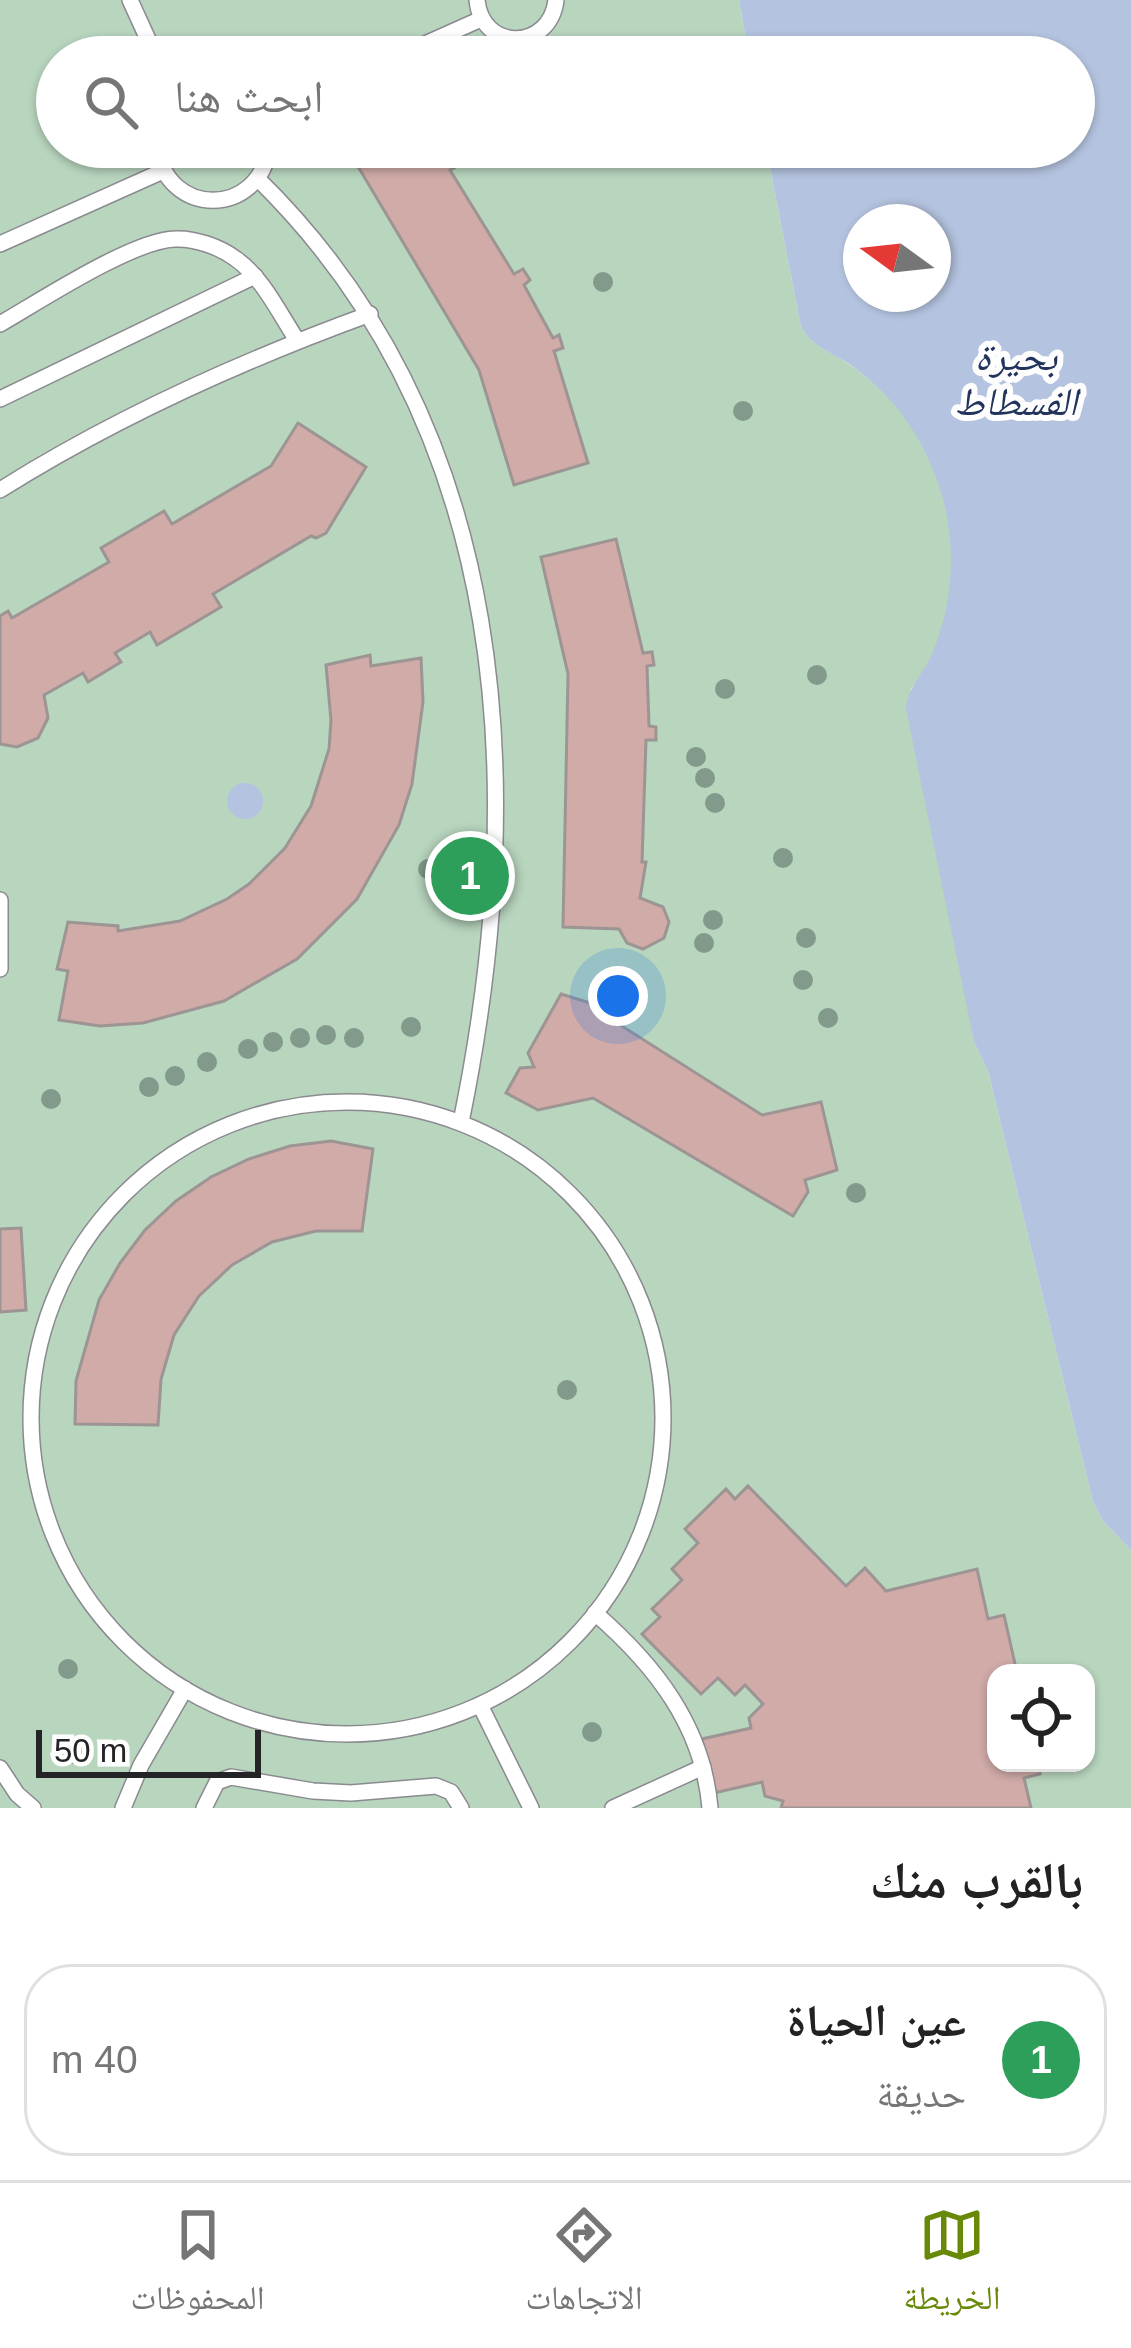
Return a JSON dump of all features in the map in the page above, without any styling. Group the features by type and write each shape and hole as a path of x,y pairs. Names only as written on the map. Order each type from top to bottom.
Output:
{"lane":[{"path":"130,0 146,36"},
{"path":"477,0 481,20 498,36"},
{"path":"531,36 553,17 556,0"},
{"path":"444,36 481,20"},
{"path":"162,168 182,192 208,201 236,196 258,179 262,168"},
{"path":"0,244 163,171"},
{"path":"258,179 312,235 370,314 412,394 450,492 474,584 494,720 497,793 492,921 461,1122"},
{"path":"0,324 161,240 188,239 237,259 255,276 297,340"},
{"path":"0,399 255,276"},
{"path":"1,486 158,402 297,340 370,314"},
{"path":"0,906 0,969"},
{"path":"363,1102 416,1108 461,1122 524,1155 585,1209 632,1282 653,1339 662,1405 658,1472 629,1560 595,1613 532,1674 480,1705 418,1726 354,1734 257,1721 184,1689 130,1648 86,1596 54,1535 43,1504 32,1438 35,1372 47,1323 65,1277 100,1222 142,1178 183,1148 244,1118 303,1104 363,1102"},
{"path":"595,1613 638,1653 675,1700 703,1767 710,1808"},
{"path":"123,1808 184,1689"},
{"path":"480,1705 531,1808"},
{"path":"613,1808 703,1767"},
{"path":"0,1768 33,1808"},
{"path":"204,1808 217,1782 231,1777 314,1791 389,1792 436,1786 451,1792 461,1808"}],"green space":[{"path":"0,0 739,0 745,36 36,36 36,168 770,168 801,327 811,340 858,370 894,403 933,467 945,505 952,544 946,622 932,658 911,689 974,1042 988,1071 1093,1502 1103,1521 1131,1550 1131,1808 0,1808"}],"water":[{"name":"بحيرة الفسطاط","path":"739,0 1131,0 1131,1550 1103,1521 1093,1502 988,1071 974,1042 906,709 933,652 949,589 951,557 942,495 917,436 898,409 864,375 806,334 770,168 1095,168 1095,36 745,36"},
{"path":"245,783 257,789 263,801 257,813 245,819 233,813 227,801 233,789"}],"building":[{"path":"359,168 454,168 450,170 514,274 523,269 530,280 524,285 553,338 559,335 563,348 554,351 588,463 514,485 479,370"},
{"path":"298,423 366,467 326,533 311,536 213,594 221,607 157,645 150,632 115,653 121,662 88,682 83,673 44,695 48,718 38,738 17,747 0,744 0,616 8,611 12,618 109,562 101,548 164,511 172,524 271,466"},
{"path":"616,539 643,653 652,652 654,665 647,666 649,726 656,727 656,740 646,740 642,862 646,862 640,898 663,907 669,922 664,938 643,949 627,943 619,929 563,927 568,674 541,557"},
{"path":"370,655 371,666 421,658 423,702 412,784 399,825 357,899 297,959 224,1001 143,1023 100,1026 59,1020 68,971 57,969 68,922 118,926 118,931 180,921 249,884 285,848 311,806 329,749 326,665"},
{"path":"561,994 616,1011 617,1023 762,1115 821,1102 837,1170 805,1180 808,1192 793,1216 593,1098 538,1110 506,1093 520,1068 534,1067 528,1053"},
{"path":"331,1141 373,1149 362,1231 316,1231 272,1242 232,1265 199,1296 174,1335 161,1379 158,1425 75,1424 76,1381 99,1300 145,1230 211,1177 290,1146"},
{"path":"21,1228 26,1310 0,1312 0,1229"},
{"path":"748,1486 846,1586 865,1568 886,1591 977,1569 988,1619 1004,1615 1015,1664 987,1664 987,1772 1040,1772 1024,1778 1031,1808 781,1808 783,1801 765,1796 762,1782 714,1793 702,1739 751,1728 749,1718 763,1704 745,1685 735,1695 718,1678 701,1694 642,1634 660,1617 652,1609 682,1580 672,1569 698,1543 685,1529 726,1489 735,1499"}],"place":[{"name":"عين الحياة","path":"470,876"}]}
